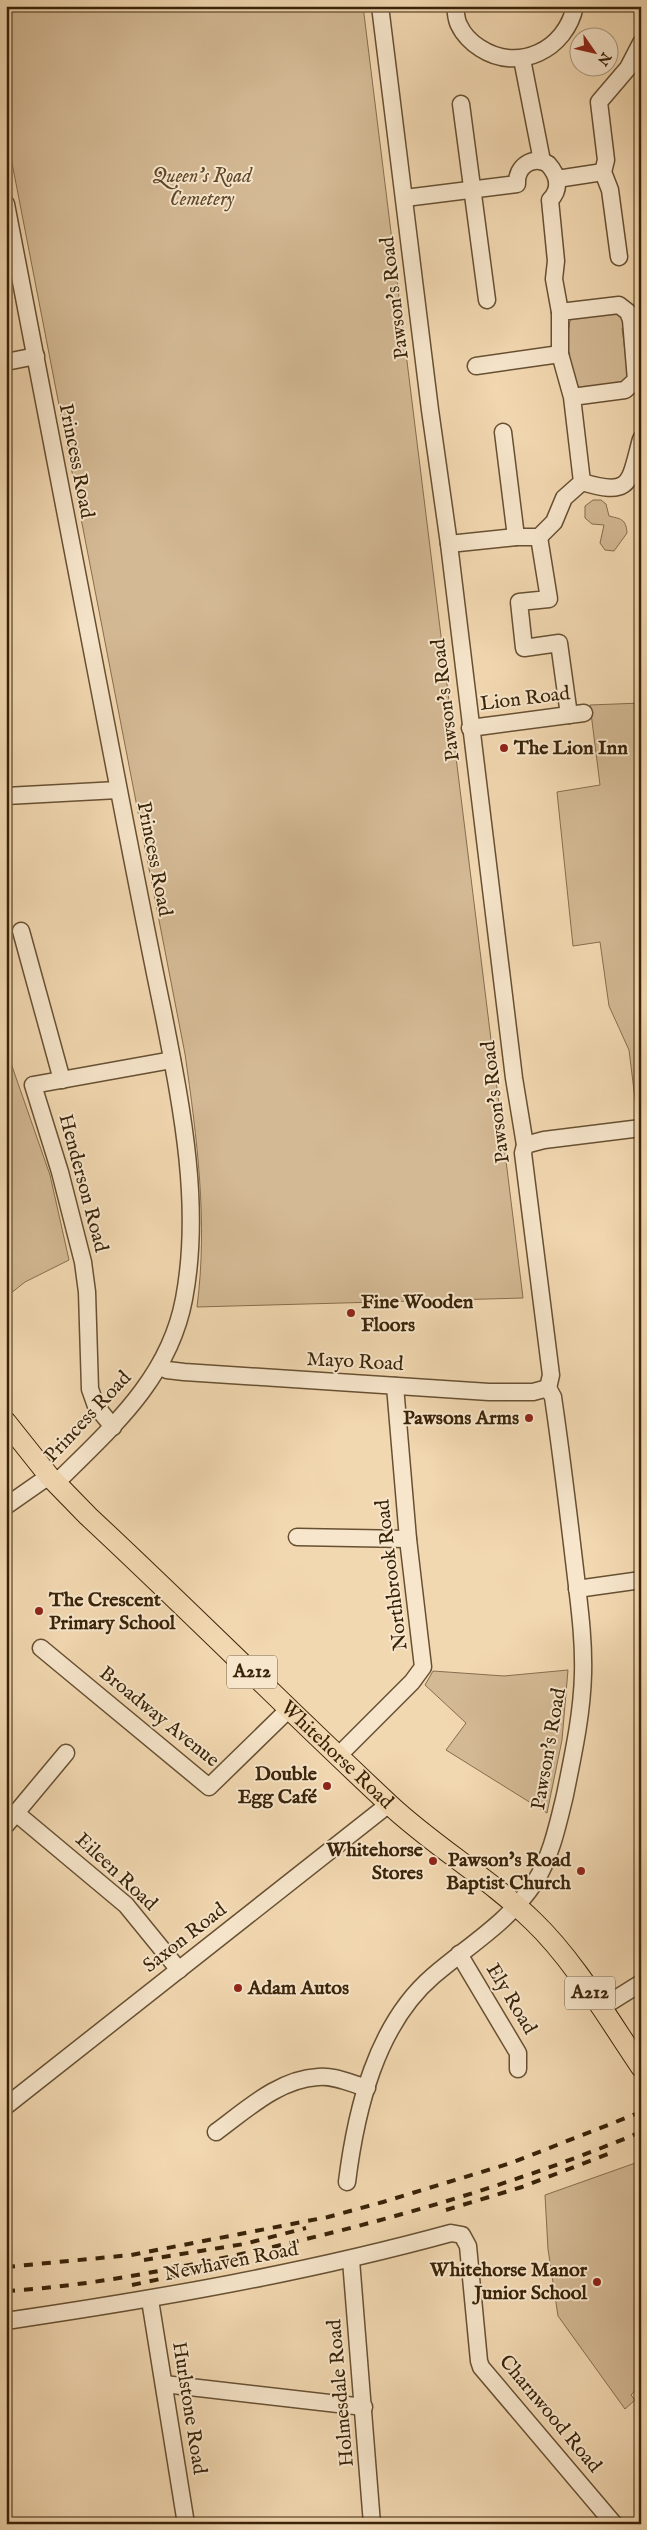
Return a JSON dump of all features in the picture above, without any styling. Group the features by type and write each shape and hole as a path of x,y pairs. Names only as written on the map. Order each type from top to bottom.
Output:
{"main road":[{"name":"Whitehorse Road","path":"6,1422 52,1479 389,1804 434,1842 517,1906 551,1940 641,2066"}],"street":[{"name":"Pawson's Road","path":"380,6 430,410 449,544 514,1078 525,1145 523,1153 552,1375 548,1388 552,1397 556,1418 583,1633 583,1673 574,1753 551,1846 541,1872 517,1906"},
{"path":"455,6 459,25 478,46 502,58 522,58 540,53 559,39 571,23 575,6"},
{"path":"619,257 610,190 603,172 606,160 599,102 618,82 637,54 641,43"},
{"path":"522,58 542,161"},
{"path":"461,104 487,300"},
{"path":"405,198 474,191 516,184 518,172 528,162 542,161 552,168 557,179 556,192 550,200 556,261 554,279 560,312 560,354 572,397 582,482"},
{"path":"557,179 603,172"},
{"name":"Princess Road","path":"6,204 186,1135 190,1210 189,1266 184,1301 173,1339 160,1367 144,1391 114,1427 52,1479 6,1506"},
{"path":"560,312 615,304 623,307 631,320 638,376 634,383 625,390 572,397"},
{"path":"476,366 560,354"},
{"path":"6,362 36,356"},
{"path":"503,432 516,537"},
{"path":"582,482 615,490 623,486 629,479 641,439"},
{"path":"449,544 516,537 539,537 554,522 564,498 582,482"},
{"name":"Lion Road","path":"470,728 577,714 559,643 524,648 519,602 549,599 539,537"},
{"path":"6,796 118,790"},
{"path":"21,931 62,1080"},
{"name":"Henderson Road","path":"114,1427 96,1406 90,1389 87,1292 83,1262 60,1172 33,1085 172,1060"},
{"path":"525,1145 539,1140 641,1128"},
{"name":"Mayo Road","path":"160,1367 167,1370 184,1372 512,1393 542,1391 548,1388"},
{"name":"Northbrook Road","path":"339,1755 419,1674 423,1667 408,1538 395,1386"},
{"path":"307,1532 408,1538"},
{"path":"577,1589 641,1580"},
{"name":"Broadway Avenue","path":"41,1648 209,1788 290,1708"},
{"path":"11,1819 66,1753"},
{"name":"Saxon Road","path":"6,2106 389,1804"},
{"name":"Eileen Road","path":"11,1819 126,1905 179,1970"},
{"path":"348,2182 355,2131 367,2088 399,2013 430,1978 504,1921 517,1906"},
{"name":"Ely Road","path":"459,1954 518,2053 518,2069"},
{"path":"601,2008 641,1983"},
{"path":"216,2132 274,2091 305,2079 329,2077 367,2088"},
{"name":"Newhaven Road","path":"6,2321 150,2300 351,2260 451,2233 462,2235"},
{"name":"Charnwood Road","path":"462,2235 468,2246 481,2366 614,2524"},
{"name":"Holmesdale Road","path":"351,2260 372,2524"},
{"name":"Hurlstone Road","path":"150,2300 186,2524"},
{"path":"164,2384 364,2407"}],"green space":[{"name":"Queen's Road Cemetery","path":"6,6 363,6 523,1298 197,1307 201,1243 200,1180 185,1054 6,132"},
{"path":"620,309 627,327 622,328 629,382 579,388 567,357 570,355 566,346 571,318"},
{"path":"593,500 601,500 606,504 609,516 622,520 625,524 627,533 614,551 605,550 600,543 604,525 592,524 585,518 585,506"},
{"path":"641,703 641,1114 637,1115 629,1050 609,1006 600,942 573,946 557,792 600,785 590,705"},
{"path":"6,1049 50,1175 69,1260 25,1282 6,1297"},
{"path":"568,1670 562,1740 547,1813 446,1750 466,1723 425,1685 433,1671 504,1676"},
{"name":"Whitehorse Manor Junior School","path":"641,2161 641,2385 631,2395 635,2400 625,2409 558,2316 548,2249 545,2195"}],"railway":[{"path":"6,2267 131,2255 328,2217 511,2163 641,2112"},
{"path":"6,2291 38,2289 132,2276 224,2258 354,2227 499,2185 641,2132"},
{"path":"446,2210 522,2187 613,2152"},
{"path":"144,2260 244,2244 306,2228"},
{"path":"132,2285 198,2271"}],"place":[{"name":"The Lion Inn","path":"504,748"},
{"name":"Fine Wooden Floors","path":"351,1313"},
{"name":"Pawsons Arms","path":"529,1418"},
{"name":"The Crescent Primary School","path":"39,1611"},
{"name":"Double Egg Café","path":"327,1786"},
{"name":"Whitehorse Stores","path":"433,1861"},
{"name":"Pawson's Road Baptist Church","path":"581,1871"},
{"name":"Adam Autos","path":"238,1988"},
{"name":"Whitehorse Manor Junior School","path":"597,2282"}]}
